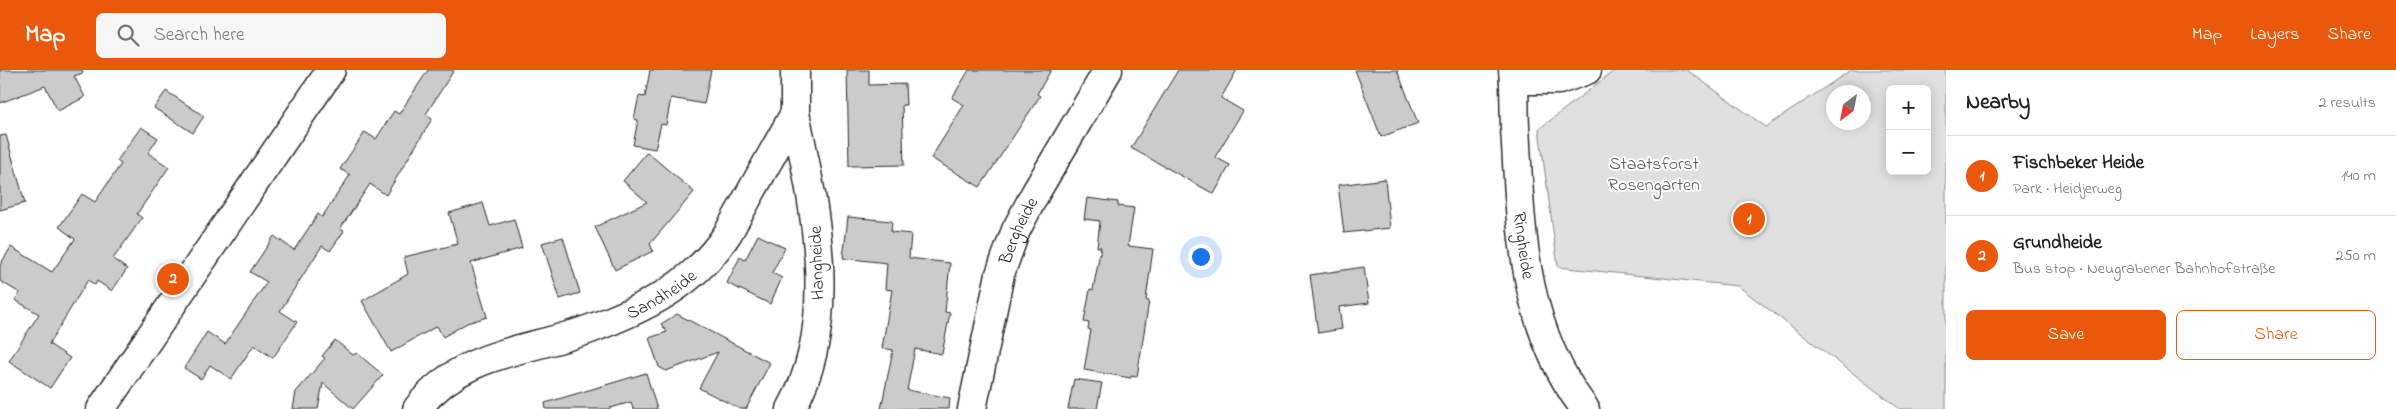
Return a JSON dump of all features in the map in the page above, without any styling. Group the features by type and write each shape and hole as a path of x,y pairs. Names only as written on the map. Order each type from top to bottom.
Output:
{"street":[{"name":"Sandheide","path":"417,409 439,385 472,364 590,329 666,295 694,274 718,247 795,113 795,70"},
{"name":"Bergheide","path":"972,409 998,282 1016,230 1036,192 1108,70"},
{"path":"1514,75 1559,80 1587,70"},
{"path":"101,409 324,72"},
{"name":"Ringheide","path":"1514,75 1522,220 1530,290 1541,327 1559,368 1585,409"},
{"name":"Hangheide","path":"791,409 806,377 813,350 818,306 819,262 812,195 795,113"}],"green space":[{"name":"Staatsforst Rosengarten","path":"1615,70 1687,70 1766,127 1826,87 1826,130 1871,130 1871,85 1829,85 1851,70 1946,70 1946,409 1900,409 1738,286 1558,267 1539,129"}],"building":[{"path":"0,70 82,70 83,73 74,76 85,97 58,111 45,86 0,103"},
{"path":"428,70 454,70 426,114 432,119 386,195 370,184 340,229 344,231 330,251 322,246 280,311 297,322 273,358 254,345 231,379 210,365 201,379 184,368 207,332 225,344 267,282 250,272 274,236 294,250 318,214 322,217 350,175 340,169 365,132 376,139 394,111 399,114"},
{"path":"650,70 711,70 704,104 671,98 666,125 661,124 655,149 633,145 638,120 634,119 639,96 645,97"},
{"path":"847,70 869,70 869,85 905,84 906,105 902,105 904,165 849,166"},
{"path":"969,70 1051,70 1037,94 1040,96 980,187 931,158 964,105 952,98"},
{"path":"1178,70 1237,70 1221,98 1243,111 1215,157 1230,165 1214,194 1131,148"},
{"path":"1355,70 1397,70 1418,123 1381,137"},
{"path":"166,91 204,116 193,133 154,108"},
{"path":"141,127 158,138 148,153 169,167 137,214 142,218 113,259 127,269 112,291 97,281 95,285 88,280 49,344 70,358 50,388 9,361 39,314 15,300 20,293 0,281 0,265 11,247 52,272 75,239 59,227 82,194 95,202 121,164 117,161"},
{"path":"6,135 25,203 0,210 0,136"},
{"path":"647,152 694,192 650,244 653,251 615,270 595,227 647,202 623,181"},
{"path":"1385,179 1390,228 1344,233 1338,185"},
{"path":"1087,198 1118,202 1118,206 1134,208 1128,246 1153,249 1146,300 1149,301 1137,377 1131,376 1131,378 1084,370 1091,330 1088,329 1089,323 1084,322 1090,289 1093,290 1101,247 1097,247 1100,221 1084,219"},
{"path":"483,203 490,226 514,219 522,248 471,263 487,317 467,323 443,337 437,326 391,352 362,301 408,274 404,257 458,244 449,213"},
{"path":"848,217 892,221 891,232 911,234 909,258 950,263 945,312 950,313 942,354 915,349 907,390 950,398 949,409 881,409 893,350 882,348 892,290 885,289 887,263 843,258"},
{"path":"758,235 785,248 772,273 782,278 770,304 727,283 740,257 745,260"},
{"path":"563,237 580,293 560,299 542,243"},
{"path":"1364,267 1369,303 1339,307 1342,329 1318,333 1310,275"},
{"path":"677,314 770,363 746,409 740,409 699,388 718,352 666,371 659,367 649,338 667,332 661,324"},
{"path":"335,340 353,355 357,353 383,375 353,409 323,383 318,409 293,409 296,392 325,358 322,356"},
{"path":"646,373 657,409 633,409 631,402 607,409 546,409 545,403"},
{"path":"1074,379 1102,383 1097,409 1068,409"}],"place":[{"name":"Fischbeker Heide","path":"1749,219"},
{"name":"Grundheide","path":"173,279"}]}
